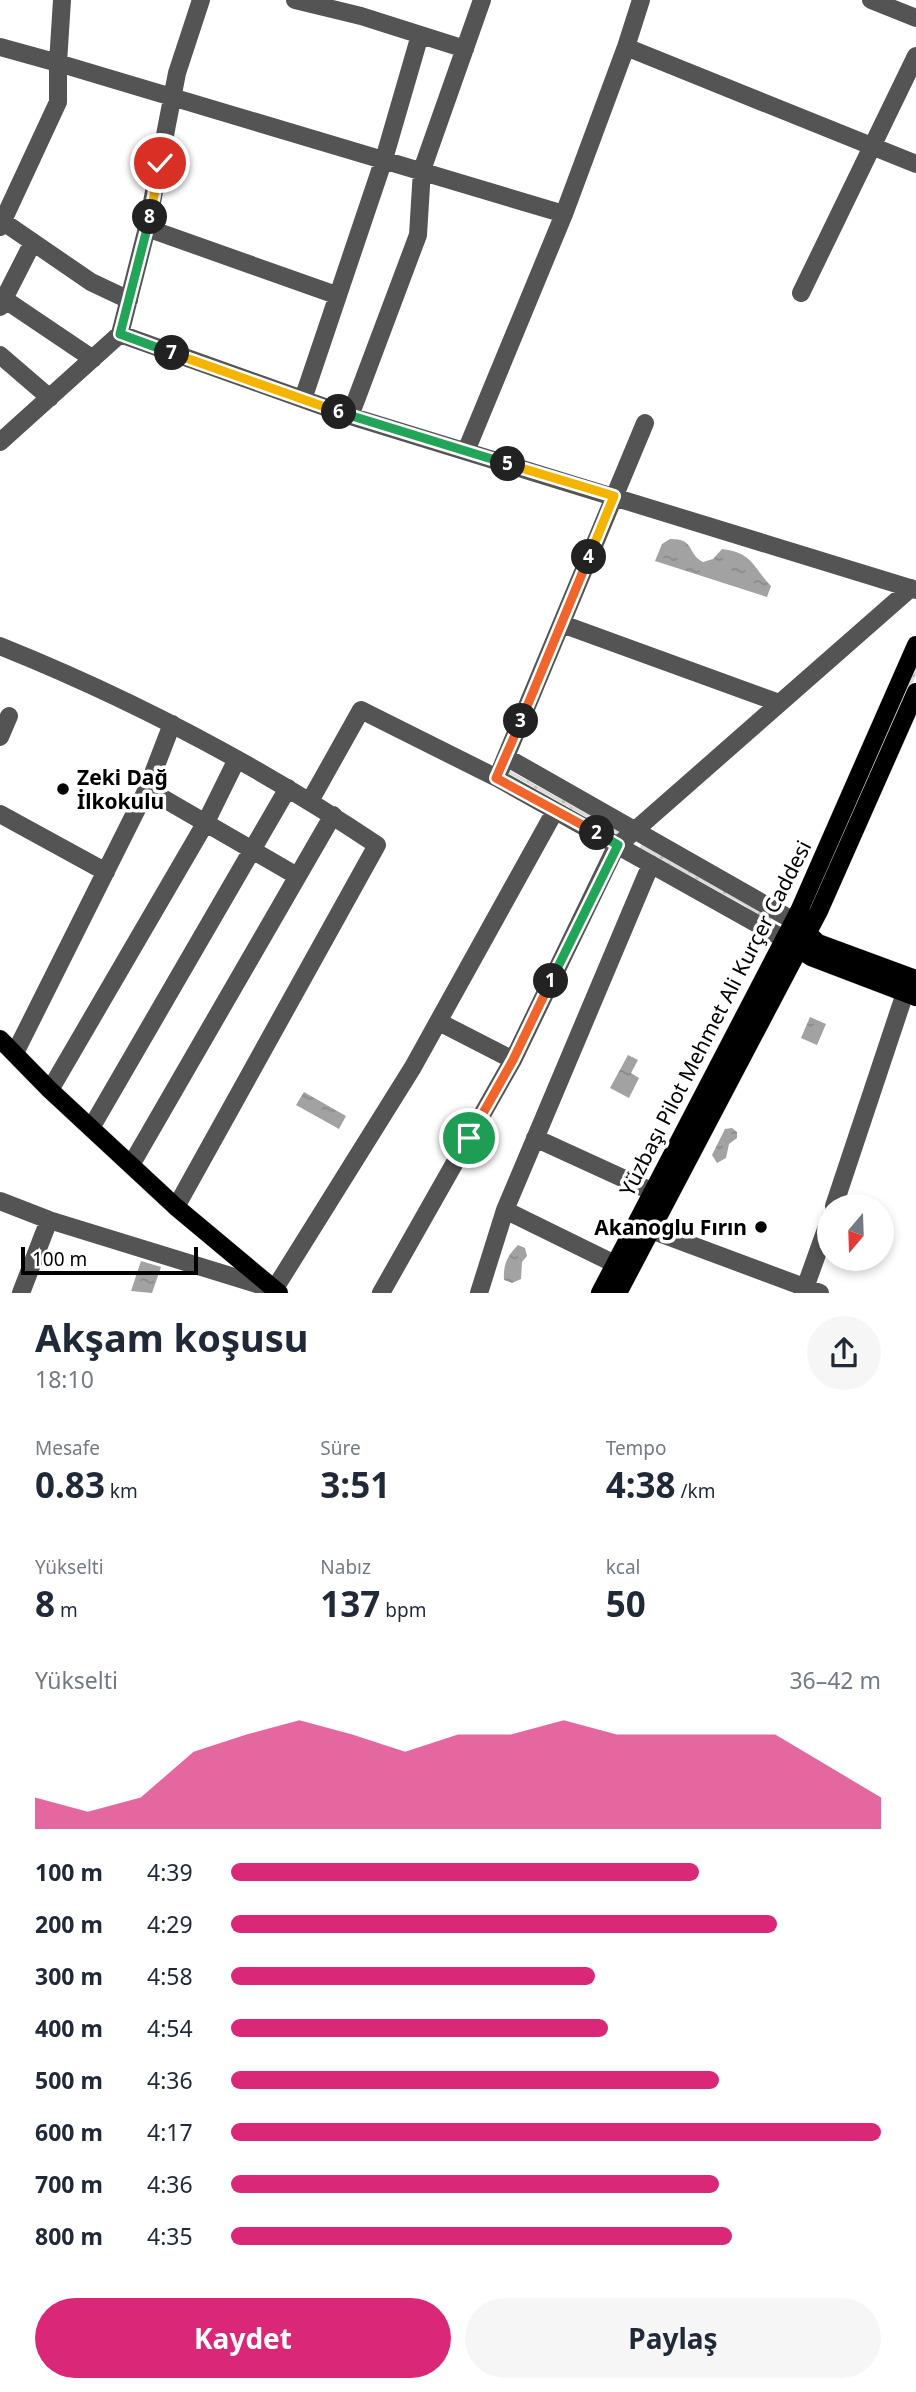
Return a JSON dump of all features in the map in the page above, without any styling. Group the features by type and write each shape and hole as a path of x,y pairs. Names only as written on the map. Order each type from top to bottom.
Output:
{"main road":[{"name":"Yüzbaşı Pilot Mehmet Ali Kurçer Caddesi","path":"794,921 916,645"},
{"name":"Yüzbaşı Pilot Mehmet Ali Kurçer Caddesi","path":"618,1293 797,941 916,692"},
{"path":"794,921 797,941 818,943 912,989"},
{"name":"Yüzbaşı Pilot Mehmet Ali Kurçer Caddesi","path":"600,1293 653,1192 797,941"},
{"path":"0,1039 50,1090 176,1207 275,1292"}],"street":[{"path":"62,0 58,102 1,224 33,242 91,282 129,300"},
{"path":"0,442 120,334 148,228 177,73 201,0"},
{"path":"295,0 465,49"},
{"path":"350,416 418,235 422,170 482,0"},
{"path":"466,451 564,214 641,0"},
{"path":"871,0 916,18"},
{"path":"303,399 384,159 420,35"},
{"path":"0,47 564,214"},
{"path":"626,47 916,164"},
{"path":"801,293 916,56"},
{"path":"148,228 336,295"},
{"path":"33,242 8,272 2,303 93,359"},
{"path":"120,334 350,416 914,589"},
{"path":"0,355 50,397"},
{"path":"496,778 645,423"},
{"path":"381,1293 513,1060 618,845 779,702 914,589"},
{"path":"562,624 779,702"},
{"path":"0,646 172,724 288,788 377,845 176,1207"},
{"path":"310,801 360,710 496,778 797,941"},
{"path":"0,737 9,716"},
{"path":"15,1053 147,789 172,724"},
{"path":"506,757 794,921"},
{"path":"50,1090 206,822 237,759"},
{"path":"91,1128 288,788"},
{"path":"147,789 297,876"},
{"path":"0,1201 49,1220 275,1292 439,1022 555,810"},
{"path":"0,814 106,872"},
{"path":"131,1165 333,816"},
{"path":"479,1293 505,1210 651,864"},
{"path":"838,1194 912,989"},
{"path":"439,1022 513,1060"},
{"path":"535,1138 653,1192"},
{"path":"505,1210 615,1264"},
{"path":"21,1293 49,1220"},
{"path":"651,1230 813,1290 817,1271"}],"shaded area":[{"path":"916,664 916,675 808,919 804,917"},
{"path":"509,770 620,832 618,835 508,773"},
{"path":"641,844 771,914 771,920 765,922 745,906 640,848"}],"water":[{"path":"670,539 684,541 703,562 713,559 722,549 746,557 771,586 767,597 655,561 662,544"},
{"path":"810,1017 826,1024 817,1045 801,1038"},
{"path":"628,1055 638,1060 631,1073 639,1078 629,1098 610,1088"},
{"path":"304,1092 346,1116 339,1129 296,1105"},
{"path":"732,1128 737,1132 737,1138 729,1144 726,1158 717,1163 712,1155 725,1129"},
{"path":"518,1245 525,1248 527,1256 522,1262 521,1279 512,1283 504,1280 504,1270 508,1257"},
{"path":"141,1261 161,1267 152,1293 131,1291"}],"place":[{"name":"Zeki Dağ İlkokulu","path":"63,789"},
{"name":"Akanoglu Fırın","path":"761,1227"}],"route":[{"path":"160,163 148,228 120,334 350,416 614,496 496,778 618,845 513,1060 469,1138"}]}
